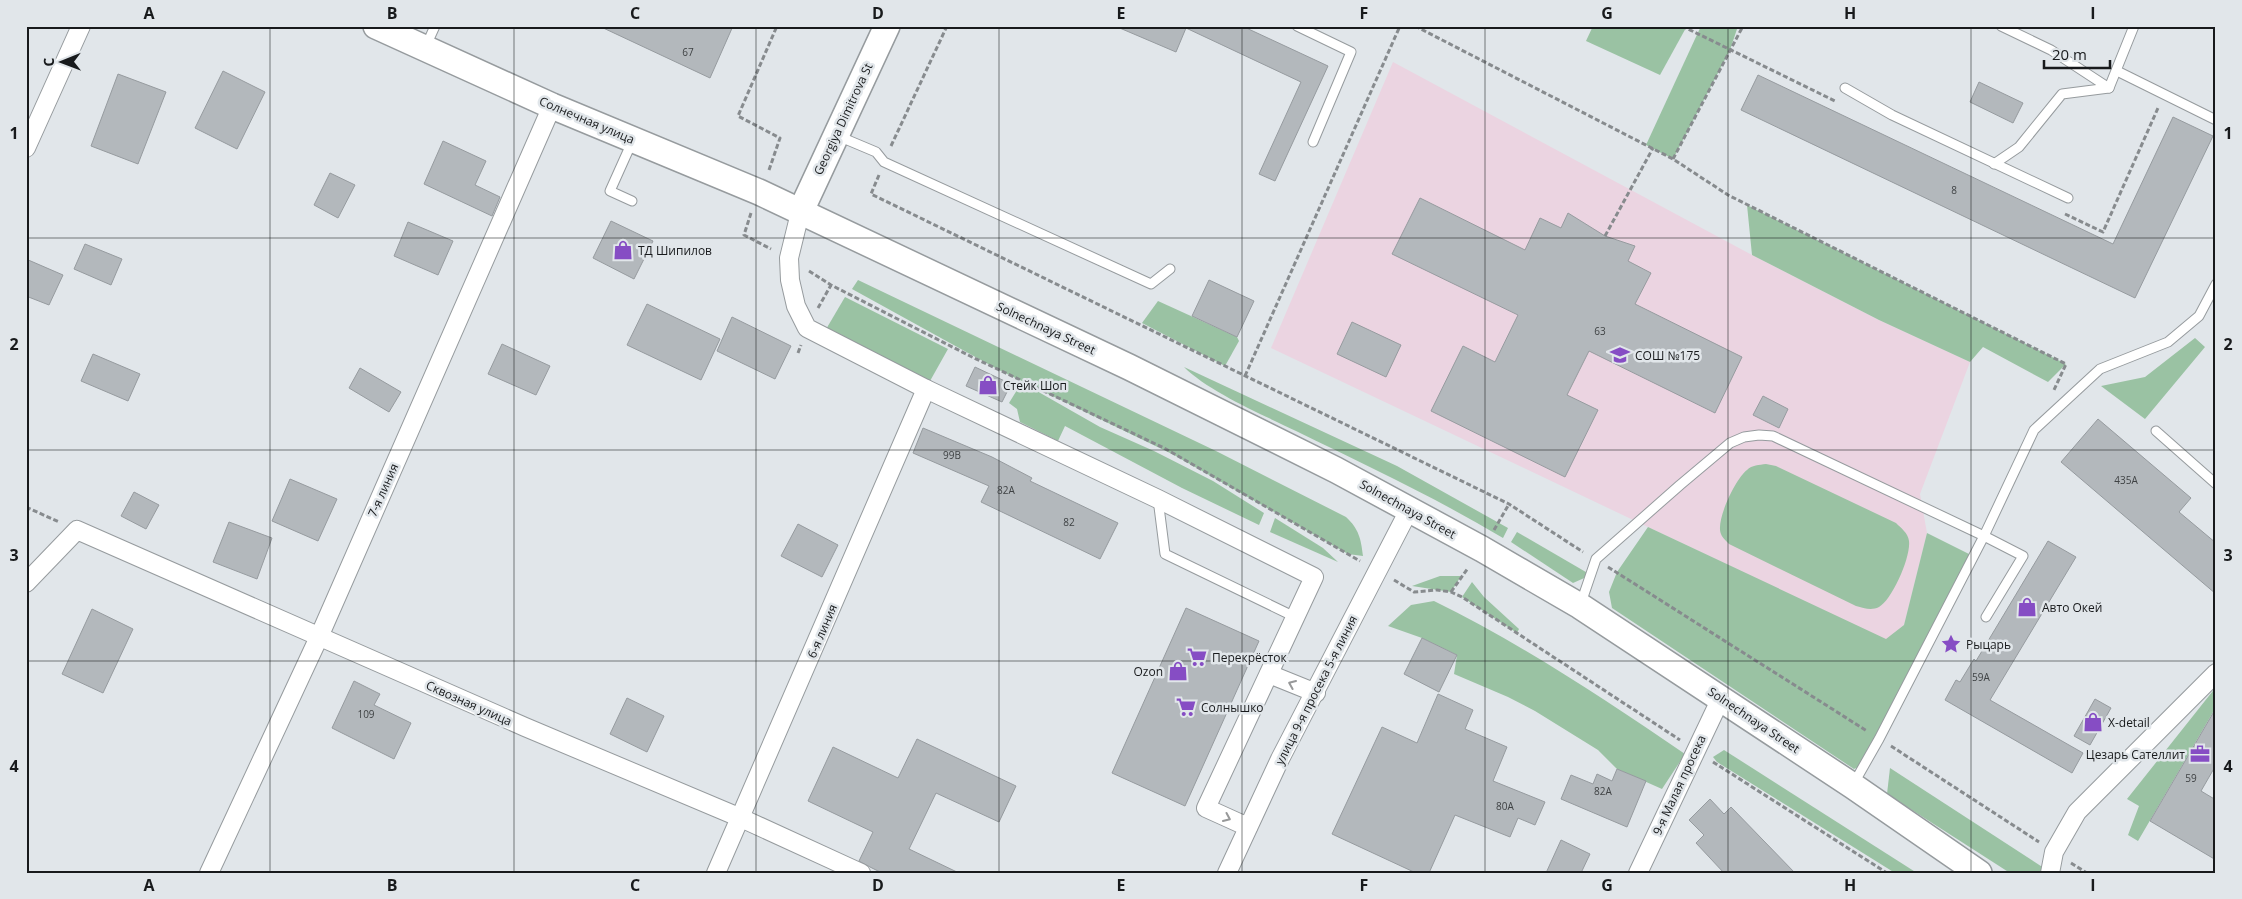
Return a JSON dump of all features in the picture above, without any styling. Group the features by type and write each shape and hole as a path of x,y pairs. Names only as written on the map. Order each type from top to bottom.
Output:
{"main road":[{"name":"Солнечная улица","path":"376,26 552,106 759,192 800,213"},
{"name":"Georgiya Dimitrova St","path":"800,213 887,26"},
{"name":"Solnechnaya Street","path":"800,213 1129,368 1336,470 1482,549 1580,606 1853,786 1979,873"}],"street":[{"path":"26,148 81,26"},
{"name":"7-я линия","path":"209,873 319,637 552,106"},
{"path":"800,213 788,258 790,280 796,306 807,328 926,389 1158,499 1314,577 1206,808 1248,827"},
{"name":"6-я линия","path":"716,873 926,389"},
{"name":"улица 9-я просека 5-я линия","path":"1227,873 1280,759 1316,693 1409,510"},
{"path":"26,583 77,530"},
{"name":"Сквозная улица","path":"77,530 525,727 741,818 861,873"},
{"path":"2050,873 2054,852 2077,812 2216,673"},
{"path":"1269,674 1316,693"},
{"name":"9-я Малая просека","path":"1638,873 1721,698"}],"lane":[{"path":"424,49 435,26"},
{"path":"1298,26 1351,52 1313,142"},
{"path":"2001,26 2051,50 2109,88"},
{"path":"2109,88 2134,26"},
{"path":"2117,71 2216,120"},
{"path":"1845,88 1892,115 2068,198"},
{"path":"1994,164 2019,147 2062,94 2109,88"},
{"path":"836,135 876,152 884,162 1151,284 1170,269"},
{"path":"632,201 610,191 633,140"},
{"path":"1853,786 1984,536 2034,430 2100,369 2168,342 2199,316 2212,300 2216,284"},
{"path":"2156,431 2216,484"},
{"path":"1580,606 1596,560 1680,485 1730,444 1744,437 1759,435 1773,436 1984,536 2022,556 1986,617"},
{"path":"1158,499 1165,554 1295,617"}],"path":[{"path":"777,26 738,116 780,138 778,149"},
{"path":"947,26 871,194 1509,504 2087,873"},
{"path":"1245,376 1400,26"},
{"path":"1415,26 1653,148 1728,195 2066,364 2050,397"},
{"path":"1673,159 1743,26"},
{"path":"1605,236 1653,148"},
{"path":"831,285 972,357 1164,448 1348,554"},
{"path":"26,507 77,530"},
{"path":"1451,592 1462,597 1887,873"}],"shaded area":[{"name":"СОШ №175","path":"1393,62 1752,255 1879,320 1970,362 1920,494 1927,533 1904,625 1886,640 1271,348"}],"green space":[{"path":"1593,26 1687,26 1660,75 1586,41"},
{"path":"1701,26 1738,26 1730,50 1673,159 1646,145"},
{"path":"1747,205 2066,364 2048,382 1983,347 1970,362 1879,320 1752,255"},
{"path":"858,280 1216,451 1346,517 1359,535 1363,556 1348,554 1174,455 999,370 852,289"},
{"path":"845,297 948,349 930,381 825,331"},
{"path":"1158,301 1237,337 1239,341 1225,366 1142,323"},
{"path":"2195,338 2205,347 2145,419 2101,386 2145,377"},
{"path":"1184,367 1397,466 1508,528 1503,538 1401,482 1222,394"},
{"path":"1028,386 1100,427 1154,451 1213,481 1264,513 1259,525 1182,488 1065,426 1058,441 1020,422 1017,409 1009,403 1017,390"},
{"path":"1766,464 1776,466 1896,523 1906,533 1909,548 1904,567 1895,587 1884,603 1879,607 1870,609 1856,606 1729,544 1723,538 1720,528 1721,520 1732,490 1749,468"},
{"path":"1275,518 1323,548 1338,562 1270,532"},
{"path":"1648,527 1886,639 1904,625 1927,533 1971,555 1865,764 1854,769 1612,608 1609,592 1617,572"},
{"path":"1517,532 1591,575 1573,583 1511,542"},
{"path":"1440,576 1461,576 1451,592 1412,586"},
{"path":"1472,582 1484,597 1519,629 1517,633 1462,597"},
{"path":"1434,601 1531,654 1685,754 1662,789 1617,769 1598,750 1535,711 1508,697 1454,674 1457,655 1422,638 1388,626 1411,605"},
{"path":"2216,687 2216,707 2138,841 2128,835 2139,806 2127,799"},
{"path":"1724,750 1917,873 1895,873 1717,762 1713,757"},
{"path":"1890,768 2050,873 2010,873 1887,794"}],"building":[{"path":"599,26 733,26 710,78"},
{"path":"1115,26 1242,26 1328,66 1275,181 1259,174 1301,82 1186,28 1176,52"},
{"path":"223,71 265,92 237,149 195,128"},
{"path":"118,74 166,92 138,164 91,146"},
{"path":"1758,75 2113,244 2173,117 2213,136 2135,298 1741,110"},
{"path":"1979,82 2023,103 2013,123 1970,102"},
{"path":"443,141 486,161 475,185 500,197 492,216 424,184"},
{"path":"330,173 355,185 338,218 314,205"},
{"path":"1420,198 1525,250 1540,218 1561,228 1568,213 1605,236 1635,246 1628,261 1651,273 1635,304 1742,357 1715,413 1589,351 1567,395 1598,410 1565,477 1431,411 1463,346 1495,362 1518,315 1392,254"},
{"name":"ТД Шипилов","path":"611,221 653,241 634,279 593,258"},
{"path":"408,222 453,241 438,275 394,256"},
{"path":"85,244 122,259 111,285 74,269"},
{"path":"26,259 63,275 49,305 26,296"},
{"path":"1209,280 1254,301 1237,337 1192,316"},
{"path":"647,304 720,339 701,380 627,345"},
{"path":"732,317 791,346 775,379 717,351"},
{"path":"1352,322 1401,345 1386,377 1337,354"},
{"path":"502,344 550,366 536,395 488,374"},
{"path":"93,354 140,374 128,401 81,381"},
{"name":"Стейк Шоп","path":"975,367 1011,384 1002,402 966,386"},
{"path":"360,368 401,392 389,412 349,388"},
{"path":"1763,396 1788,409 1779,428 1753,415"},
{"path":"2098,419 2191,498 2179,512 2216,543 2216,594 2061,462"},
{"path":"923,428 992,457 1032,478 1030,481 1118,523 1100,559 981,502 989,486 913,453"},
{"path":"290,479 337,499 318,541 272,521"},
{"path":"134,492 159,505 146,529 121,516"},
{"path":"229,522 272,538 257,579 213,562"},
{"path":"798,524 838,545 822,577 781,556"},
{"path":"2048,541 2076,557 1990,700 2083,753 2072,773 1945,700 1956,680 1960,682 1974,659 1976,661"},
{"name":"Солнышко","path":"1186,608 1259,641 1185,806 1112,773"},
{"path":"92,609 133,629 103,693 62,674"},
{"path":"1422,638 1457,655 1439,692 1404,674"},
{"path":"354,681 380,694 374,705 411,723 394,759 332,728"},
{"path":"1438,694 1473,710 1465,729 1507,747 1493,781 1545,802 1535,825 1518,818 1510,837 1455,815 1429,873 1416,873 1332,834 1382,727 1417,743"},
{"path":"627,698 664,716 647,752 610,734"},
{"name":"X-detail","path":"2095,699 2111,708 2090,745 2074,736"},
{"path":"2216,708 2216,765 2201,791 2216,800 2216,860 2150,821"},
{"path":"917,739 1016,786 999,822 936,793 909,849 959,873 882,873 859,861 873,832 808,801 833,747 898,778"},
{"path":"1617,769 1646,781 1627,827 1561,799 1571,775 1593,784 1597,774 1612,781"},
{"path":"1710,799 1724,814 1731,807 1795,873 1724,873 1696,843 1704,835 1689,820"},
{"path":"1561,840 1590,854 1581,873 1546,873"}],"place":[{"name":"ТД Шипилов","path":"623,250"},
{"name":"СОШ №175","path":"1620,355"},
{"name":"Стейк Шоп","path":"988,385"},
{"name":"Авто Окей","path":"2027,607"},
{"name":"Рыцарь","path":"1951,644"},
{"name":"Перекрёсток","path":"1197,657"},
{"name":"Ozon","path":"1178,671"},
{"name":"Солнышко","path":"1186,707"},
{"name":"X-detail","path":"2093,722"},
{"name":"Цезарь Сателлит","path":"2200,754"}]}
